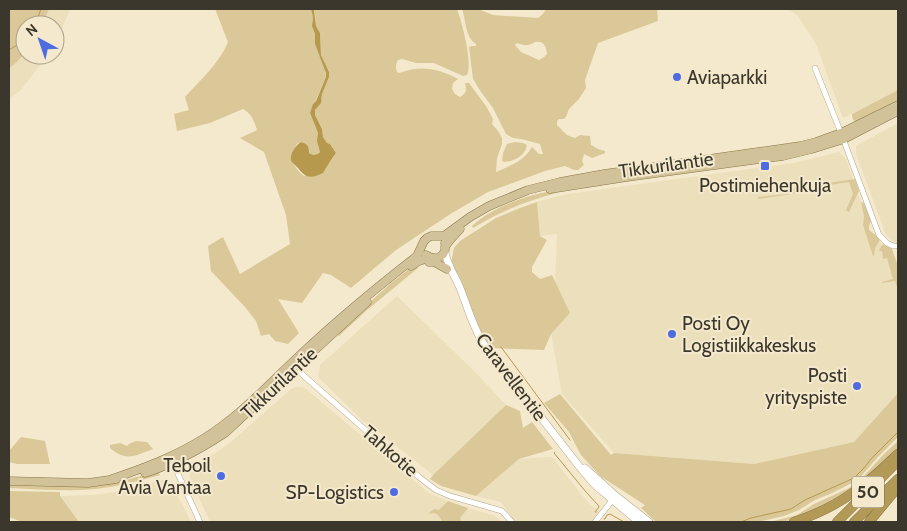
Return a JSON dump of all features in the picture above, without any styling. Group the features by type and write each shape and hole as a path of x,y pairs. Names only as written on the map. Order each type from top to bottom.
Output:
{"highway":[{"path":"794,522 816,514 854,492 898,454"},
{"name":"50","path":"836,522 898,461"},
{"name":"50","path":"854,522 898,479"},
{"path":"869,522 898,486"}],"main road":[{"name":"Tikkurilantie","path":"445,249 459,230 490,210 528,195 547,190 627,177 783,156 812,150 843,136 898,105"},
{"name":"Tikkurilantie","path":"438,236 444,236 470,217 495,204 544,185 613,173 783,149 859,132 898,111"},
{"path":"438,236 443,240 445,249 442,256 432,258 424,253 422,246 427,238 438,236"},
{"name":"Tikkurilantie","path":"9,481 88,483 131,477 206,445 225,433 350,310 417,256 422,246"},
{"name":"Caravellentie","path":"445,249 447,261 472,323 483,343 566,452 595,485 649,522"},
{"name":"Tikkurilantie","path":"294,365 383,287 414,263 432,258"},
{"name":"Caravellentie","path":"432,258 441,261 457,282"},
{"path":"414,263 434,262 447,269"},
{"name":"Caravellentie","path":"614,498 639,522"}],"street":[{"path":"815,68 843,136 879,235 887,243 895,246"},
{"name":"Tahkotie","path":"294,365 389,451 436,490 504,513 512,522"},
{"path":"172,460 200,522"},
{"path":"595,522 614,498"}],"shaded area":[{"path":"9,9 70,9 65,21 65,15 15,15 15,65 40,65 20,91 9,98"},
{"path":"9,9 49,9 46,15 15,15 15,64 9,68"},
{"path":"215,9 311,9 315,44 325,69 326,77 310,113 318,133 320,152 313,155 309,153 308,146 301,142 297,144 291,157 296,168 304,176 325,170 336,153 323,137 322,129 315,115 315,110 322,98 329,77 329,72 321,55 320,33 316,26 314,9 457,9 468,52 467,75 463,76 434,63 416,63 402,59 398,60 396,70 399,73 422,68 450,75 458,79 453,83 452,89 460,97 466,91 465,83 469,83 486,106 493,119 492,124 502,138 496,172 521,159 532,147 539,154 543,154 540,144 513,138 506,134 493,108 473,79 469,47 476,46 476,44 468,33 462,9 478,9 493,15 538,18 546,9 657,9 658,21 598,43 585,80 586,88 569,109 566,117 557,121 557,125 567,135 575,138 580,135 590,136 591,145 605,151 605,153 592,158 584,154 582,161 584,165 578,170 565,166 545,171 488,192 396,250 351,288 331,275 323,273 302,303 278,299 299,333 288,344 275,341 269,334 261,336 256,321 211,271 208,246 223,237 240,274 290,244 286,215 264,152 240,138 257,130 252,118 243,109 210,123 177,131 174,114 189,110 185,97 215,64 228,42","holes":["541,42 546,49 547,54 539,60 521,52 515,45 517,43 526,45"]},
{"path":"311,9 314,10 316,26 320,33 321,55 329,72 321,103 315,110 315,115 322,129 323,137 336,153 323,173 309,177 303,174 292,162 291,157 295,148 301,142 308,146 309,153 313,155 320,152 317,141 318,133 310,113 326,73 315,44"},
{"path":"788,9 898,9 898,90 843,118 816,44 798,16"},
{"path":"898,90 898,102 857,123 854,120 852,114"},
{"path":"898,123 898,253 893,241 886,235 856,154 856,146"},
{"path":"515,142 527,145 522,155 516,159 502,161 507,144"},
{"path":"839,152 846,159 868,222 866,224 869,233 891,254 898,274 898,393 854,442 754,464 614,453 562,394 551,334 570,313 555,284 557,234 540,236 537,202 575,193 794,163"},
{"path":"855,179 859,191 849,212 846,210 853,194 849,182 798,190 798,193 758,199 758,197 787,194 794,188"},
{"path":"552,191 556,193 513,208 473,228 472,226 480,219 509,203"},
{"path":"537,202 540,236 547,240 532,267 532,272 540,279 552,275 570,313 551,334 544,350 490,348 482,335 451,263 454,248 460,241 496,218"},
{"path":"861,202 864,203 871,221 869,230 880,240 873,256 863,225 864,216"},
{"path":"883,244 892,249 898,266 898,290 895,281 882,283 893,279 887,258 883,259 882,251 879,251"},
{"path":"414,265 418,266 418,268 339,336 336,333 391,283"},
{"path":"397,296 506,405 433,475 364,422 318,377 320,365"},
{"path":"295,387 306,389 429,493 459,506 493,515 503,522 210,522 190,478 192,466 231,442"},
{"path":"898,393 898,437 863,474 854,482 815,500 799,510 784,516 757,522 656,522 641,508 645,505 600,476 581,455 569,432 544,403 560,394 611,455 614,453 754,464 854,442"},
{"path":"506,405 520,411 523,428 532,422 553,449 519,459 476,496 441,486 430,479 433,475"},
{"path":"21,437 45,441 50,464 17,464 9,462 9,451"},
{"path":"136,441 147,442 153,449 136,455 126,456 110,448 110,445 120,443 127,446"},
{"path":"898,441 898,450 851,491 790,520 770,522 797,515 814,504 849,488 863,477"},
{"path":"552,457 589,504 600,511 593,522 515,522 501,502 476,496 519,459"},
{"path":"158,471 160,475 128,484 103,488 62,490 9,488 9,484 101,484 122,481"},
{"path":"162,480 172,486 191,522 79,522 60,496 117,492"},
{"path":"9,491 60,492 60,496 79,522 22,522 9,517"},
{"path":"448,501 468,508 460,518 461,522 442,522 437,514 428,514 434,509 439,510"}],"waterway":[{"path":"39,15 41,9"},
{"path":"9,50 15,46"},
{"path":"501,347 570,440"},
{"path":"741,522 791,509 805,500 854,478 898,432"},
{"path":"555,452 598,505 599,507 596,512"},
{"path":"604,519 610,514 624,522"}],"place":[{"name":"Aviaparkki","path":"677,77"},
{"name":"Postimiehenkuja","path":"765,166"},
{"name":"Posti Oy Logistiikkakeskus","path":"672,334"},
{"name":"Posti yrityspiste","path":"857,386"},
{"name":"Teboil Avia Vantaa","path":"221,476"},
{"name":"SP-Logistics","path":"394,492"}]}
